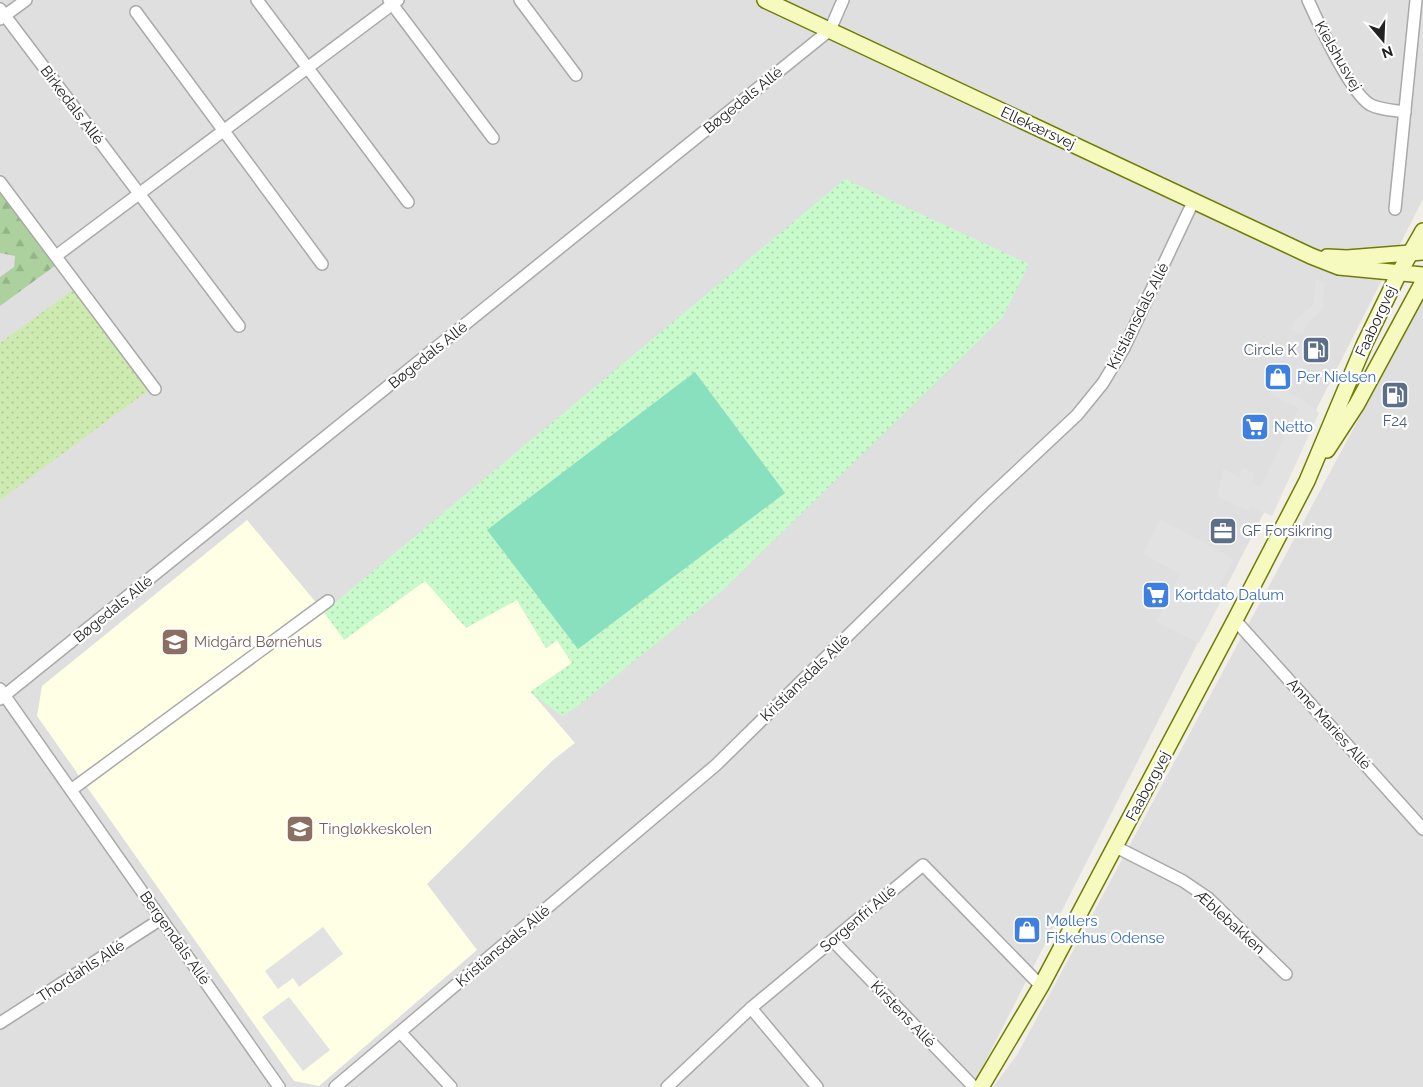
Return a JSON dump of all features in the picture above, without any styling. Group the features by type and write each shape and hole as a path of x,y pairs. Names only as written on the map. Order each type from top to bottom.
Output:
{"main road":[{"name":"Ellekærsvej","path":"765,0 1311,256 1339,267 1423,275"},
{"name":"Faaborgvej","path":"981,1087 1041,986 1116,847 1307,481 1365,343 1399,273 1416,253 1423,230"},
{"name":"Ellekærsvej","path":"1311,256 1347,258 1416,253"},
{"name":"Faaborgvej","path":"1307,481 1357,404 1423,282"}],"street":[{"path":"2,14 26,0"},
{"path":"257,0 408,202"},
{"path":"520,0 576,75"},
{"name":"Bøgedals Allé","path":"2,694 830,30 844,0"},
{"name":"Kielshusvej","path":"1308,0 1320,26 1358,94 1369,104 1404,112"},
{"path":"1395,208 1416,0"},
{"path":"56,256 308,68 394,1 493,138"},
{"path":"136,12 225,130 322,264"},
{"name":"Birkedals Allé","path":"2,14 239,326"},
{"path":"0,182 155,389"},
{"name":"Kristiansdals Allé","path":"335,1087 716,765 983,503 1077,415 1103,382 1124,348 1194,200"},
{"path":"71,790 328,601"},
{"name":"Anne Maries Allé","path":"1235,620 1423,829"},
{"name":"Bergendals Allé","path":"2,694 279,1087"},
{"name":"Æblebakken","path":"1116,847 1183,881 1208,898 1286,974"},
{"name":"Sorgenfri Allé","path":"667,1087 751,1008 923,865 1041,986"},
{"name":"Thordahls Allé","path":"0,1022 161,919"},
{"name":"Kirstens Allé","path":"832,941 974,1087"},
{"path":"751,1008 817,1087"},
{"path":"401,1033 451,1087"}],"shaded area":[{"path":"0,0 1423,0 1423,199 978,1076 970,1087 0,1087"},
{"path":"1316,279 1325,283 1322,309 1307,325 1303,334 1291,330 1294,321 1313,305"},
{"path":"1423,299 1423,1087 993,1087 1017,1055"},
{"path":"1274,385 1302,399 1319,413 1272,516 1251,507 1249,511 1217,497 1223,469 1239,477 1243,468 1255,474 1251,483 1261,487 1298,408 1270,394"},
{"path":"1160,519 1234,559 1219,587 1226,591 1199,643 1156,622 1180,574 1143,554"},
{"name":"Tingløkkeskolen","path":"247,520 324,612 425,581 517,600 546,648 557,640 572,663 531,692 575,743 553,760 427,884 477,950 319,1086 294,1081 37,716 42,686"},
{"path":"323,927 343,954 299,987 293,978 278,989 265,971"},
{"path":"289,997 330,1050 303,1071 262,1017"}],"green space":[{"path":"845,179 1029,264 1003,317 723,590 578,706 562,716 530,692 572,663 557,640 546,648 517,600 466,628 425,581 344,640 324,612"},
{"path":"0,189 56,265 0,306 0,277 14,267 15,256 0,253"},
{"path":"74,289 149,390 0,500 0,343"},
{"path":"695,372 785,493 578,649 487,530"}],"place":[{"name":"Circle K","path":"1316,350"},
{"name":"Per Nielsen","path":"1278,377"},
{"name":"F24","path":"1395,395"},
{"name":"Netto","path":"1255,427"},
{"name":"GF Forsikring","path":"1223,531"},
{"name":"Kortdato Dalum","path":"1156,595"},
{"name":"Midgård Børnehus","path":"175,642"},
{"name":"Tingløkkeskolen","path":"300,829"},
{"name":"Møllers Fiskehus Odense","path":"1027,930"}]}
